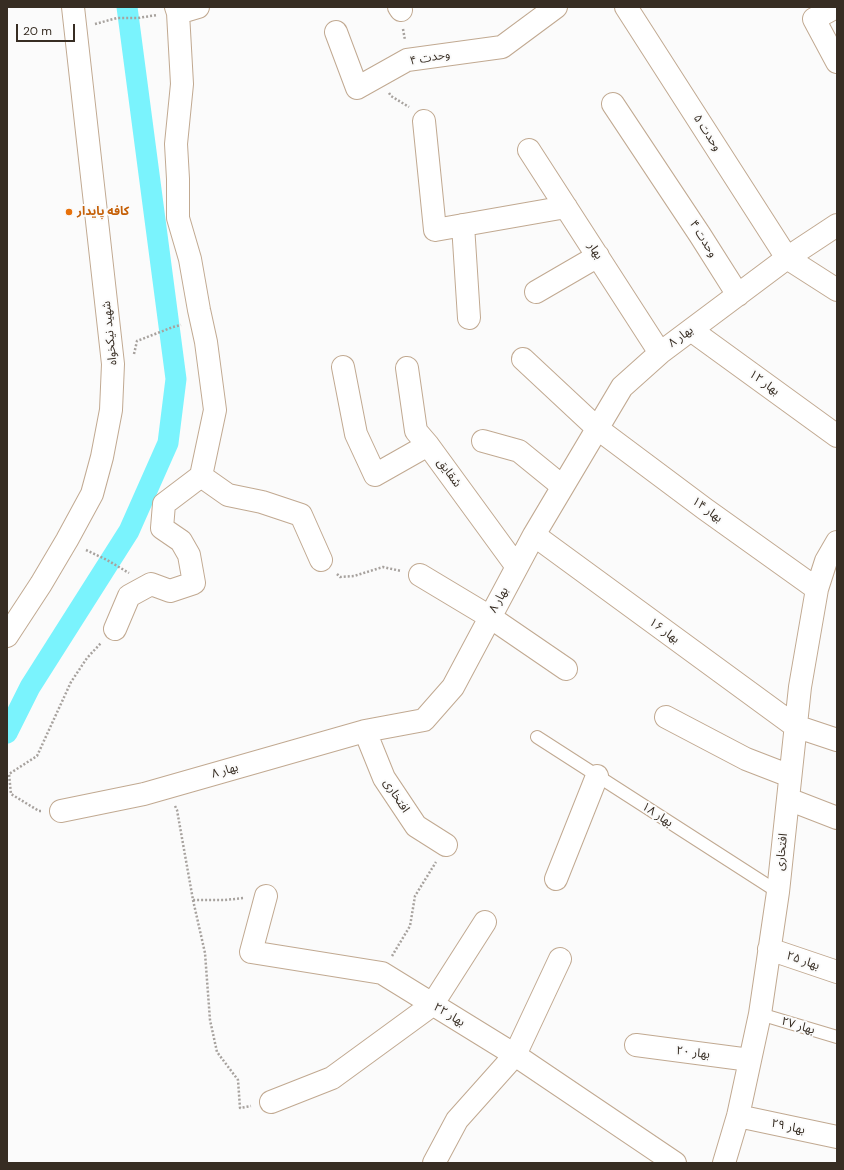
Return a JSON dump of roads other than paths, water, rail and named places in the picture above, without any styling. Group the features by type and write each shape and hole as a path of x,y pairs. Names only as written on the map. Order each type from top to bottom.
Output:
{"street":[{"name":"شهید نیکخواه","path":"7,636 41,584 92,494 102,457 111,410 113,364 73,7"},
{"name":"وحدت ۴","path":"336,32 357,88 407,60 502,47 556,7"},
{"name":"وحدت ۵","path":"626,7 787,258"},
{"path":"836,7 814,19 837,62"},
{"path":"115,629 129,596 151,584 170,591 194,583 189,555 181,541 162,528 164,504 201,476 215,410 206,342 190,259 178,218 176,144 182,84 184,9"},
{"name":"وحدت ۴","path":"613,104 738,295"},
{"path":"424,122 435,230 566,207"},
{"name":"بهار","path":"529,150 660,353"},
{"path":"463,225 469,318"},
{"name":"بهار ۸","path":"62,811 144,794 365,731 424,720 453,688 534,535 622,387 660,353 787,258 837,225"},
{"path":"536,292 598,256"},
{"path":"787,258 837,290"},
{"name":"بهار ۱۲","path":"691,330 837,436"},
{"name":"بهار ۱۴","path":"523,360 598,429 705,509 817,589"},
{"path":"343,368 356,434 375,476 428,445"},
{"name":"شقایق","path":"407,368 416,431 518,567"},
{"path":"483,442 519,451 562,486"},
{"path":"201,476 228,495 262,502 301,515 321,560"},
{"name":"بهار ۱۶","path":"534,535 796,726 837,740"},
{"name":"افتخاری","path":"724,1163 738,1116 760,1014 778,892 800,687 817,589 826,561 837,542"},
{"path":"420,575 490,617 566,669"},
{"path":"666,717 746,759 790,776"},
{"name":"افتخاری","path":"365,731 384,778 416,826 446,845"},
{"path":"556,879 597,776"},
{"path":"788,799 837,818"},
{"name":"بهار ۲۲","path":"266,896 250,952 382,973 515,1055 675,1163"},
{"path":"271,1102 332,1078 432,1005 484,922"},
{"name":"بهار ۲۵","path":"769,949 837,972"},
{"path":"434,1163 457,1120 515,1055 560,959"},
{"name":"بهار ۲۰","path":"636,1045 750,1060"},
{"name":"بهار ۲۹","path":"738,1116 837,1137"}],"lane":[{"name":"بهار ۱۸","path":"537,737 778,892"},
{"name":"بهار ۲۷","path":"760,1014 837,1037"}],"waterway":[{"path":"7,733 30,687 129,531 168,443 176,379 127,7"}],"place":[{"name":"کافه پایدار","path":"69,212"}]}
